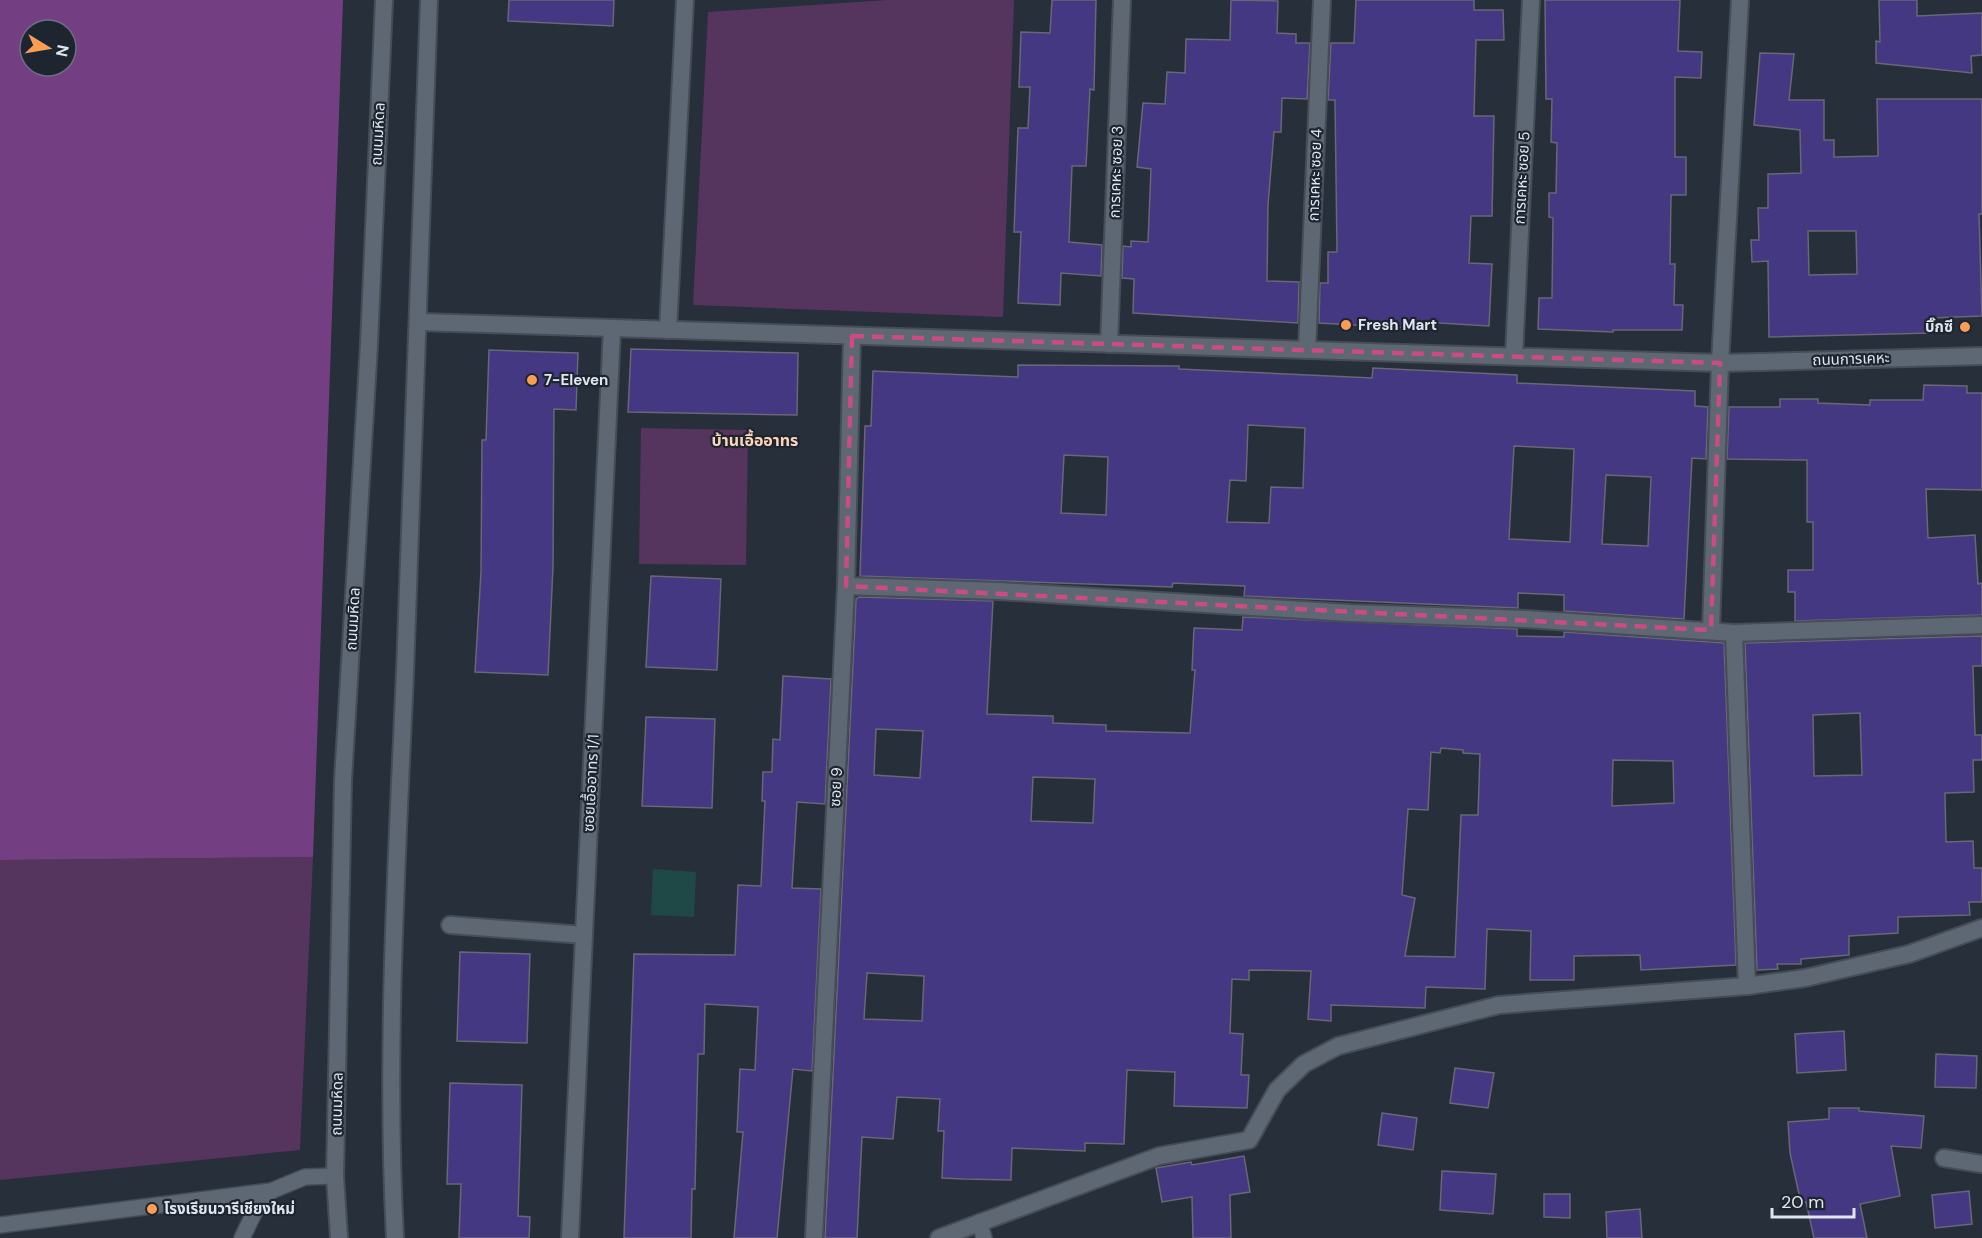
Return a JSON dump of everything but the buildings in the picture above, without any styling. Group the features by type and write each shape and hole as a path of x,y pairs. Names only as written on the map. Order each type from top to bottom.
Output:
{"street":[{"name":"ถนนมหิดล","path":"339,1238 335,1176 343,780 369,344 384,0"},
{"path":"395,1238 390,1107 400,779 420,322 429,0"},
{"path":"668,330 684,0"},
{"name":"การเคหะ ซอย 3","path":"1109,344 1122,0"},
{"name":"การเคหะ ซอย 4","path":"1307,350 1322,0"},
{"name":"การเคหะ ซอย 5","path":"1514,356 1531,0"},
{"path":"1711,630 1720,363 1740,0"},
{"name":"ถนนการเคหะ","path":"420,322 1720,363 1982,356"},
{"name":"ซอยเอื้ออาทร 1/1","path":"570,1238 612,328"},
{"name":"ซอย 9","path":"814,1238 846,586 852,336"},
{"path":"846,586 999,591 1178,604 1526,619 1734,633 1982,625"},
{"path":"1734,633 1747,986"},
{"path":"450,925 584,935"},
{"path":"939,1238 982,1230 1159,1156 1249,1140 1276,1090 1304,1064 1338,1046 1499,1005 1747,986 1804,978 1909,954 1982,928"},
{"path":"1944,1158 1982,1164"}],"lane":[{"path":"0,1225 271,1191 305,1177 335,1176"},
{"path":"242,1238 256,1209 271,1191"}],"highlighted area":[{"path":"852,336 1720,363 1711,630 846,586"}],"shaded area":[{"path":"0,0 343,0 313,857 0,860"},
{"path":"887,0 1014,0 1003,317 693,305 708,12"},
{"path":"641,428 748,430 746,565 639,564"},
{"path":"313,857 300,1150 0,1180 0,860"},
{"path":"653,869 696,872 694,917 651,915"}],"place":[{"name":"Fresh Mart","path":"1346,325"},
{"name":"บิ๊กซี","path":"1965,327"},
{"name":"7-Eleven","path":"532,380"},
{"name":"โรงเรียนวารีเชียงใหม่","path":"152,1209"}],"district":[{"name":"บ้านเอื้ออาทร","path":"755,440"}]}
